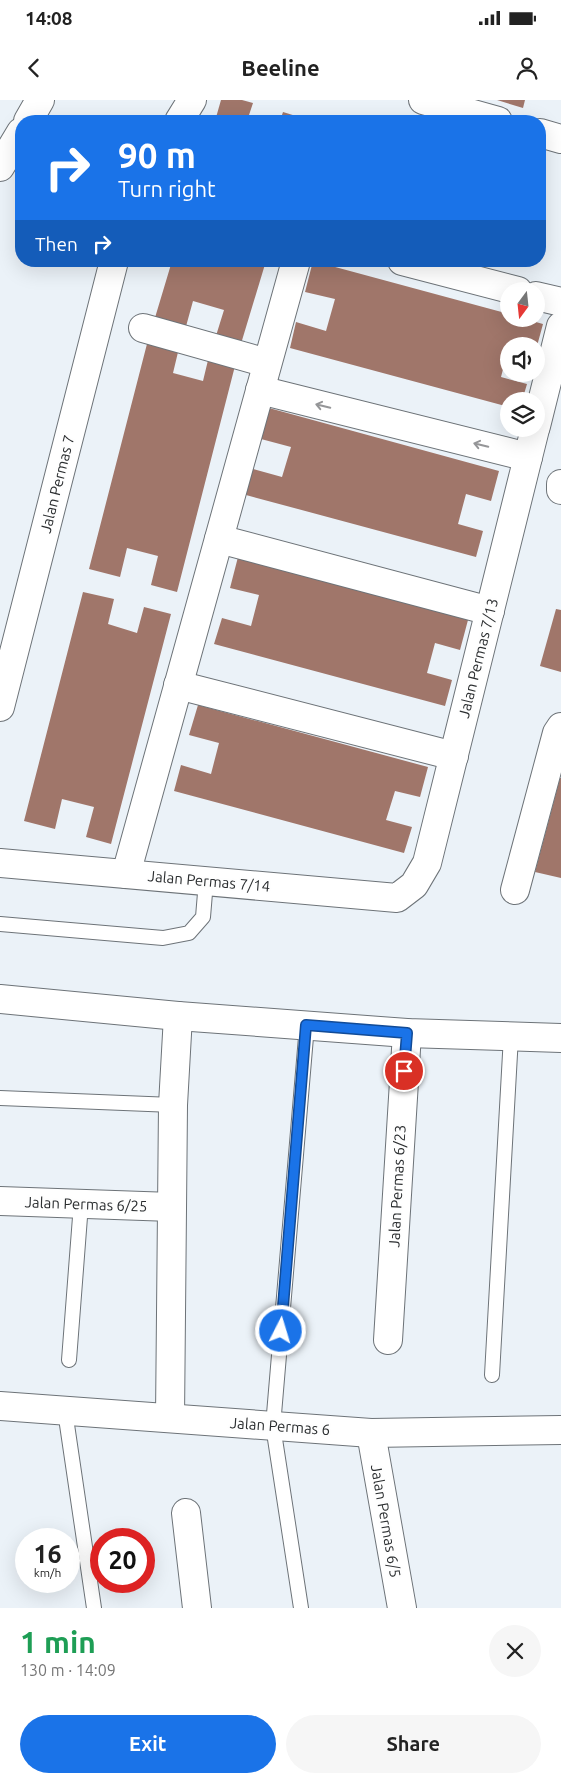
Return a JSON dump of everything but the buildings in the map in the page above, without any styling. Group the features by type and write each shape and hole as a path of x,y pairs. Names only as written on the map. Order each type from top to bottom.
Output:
{"street":[{"path":"31,115 40,100"},
{"path":"183,115 192,100"},
{"path":"423,100 477,115"},
{"path":"546,135 561,139"},
{"path":"0,167 15,142"},
{"name":"Jalan Permas 7","path":"0,707 112,267"},
{"path":"126,874 294,267"},
{"path":"425,267 500,286"},
{"path":"545,298 561,302"},
{"name":"Jalan Permas 7/13","path":"545,392 561,326"},
{"path":"143,328 268,363"},
{"path":"260,390 528,457"},
{"name":"Jalan Permas 7/13","path":"414,885 427,863 533,437"},
{"path":"561,484 561,490"},
{"path":"219,539 490,611"},
{"path":"178,685 454,756"},
{"path":"515,890 557,733 561,727"},
{"name":"Jalan Permas 7/14","path":"0,862 397,898 414,885"},
{"path":"0,999 178,1016 407,1033 561,1038"},
{"path":"170,1418 173,1104 178,1016"},
{"name":"Jalan Permas 6/23","path":"388,1340 407,1033"},
{"name":"Jalan Permas 6/25","path":"0,1201 172,1207"},
{"name":"Jalan Permas 6","path":"0,1406 371,1433 561,1430"},
{"name":"Jalan Permas 6/5","path":"371,1433 402,1608"},
{"path":"186,1513 197,1608"}],"lane":[{"path":"0,924 164,938 188,933 203,917 206,881"},
{"path":"302,1608 273,1426 306,1025"},
{"path":"492,1375 511,1036"},
{"path":"0,1098 173,1104"},
{"path":"69,1360 81,1204"},
{"path":"65,1411 94,1608"}],"route":[{"path":"281,1331 306,1025 407,1033 404,1071"}]}
